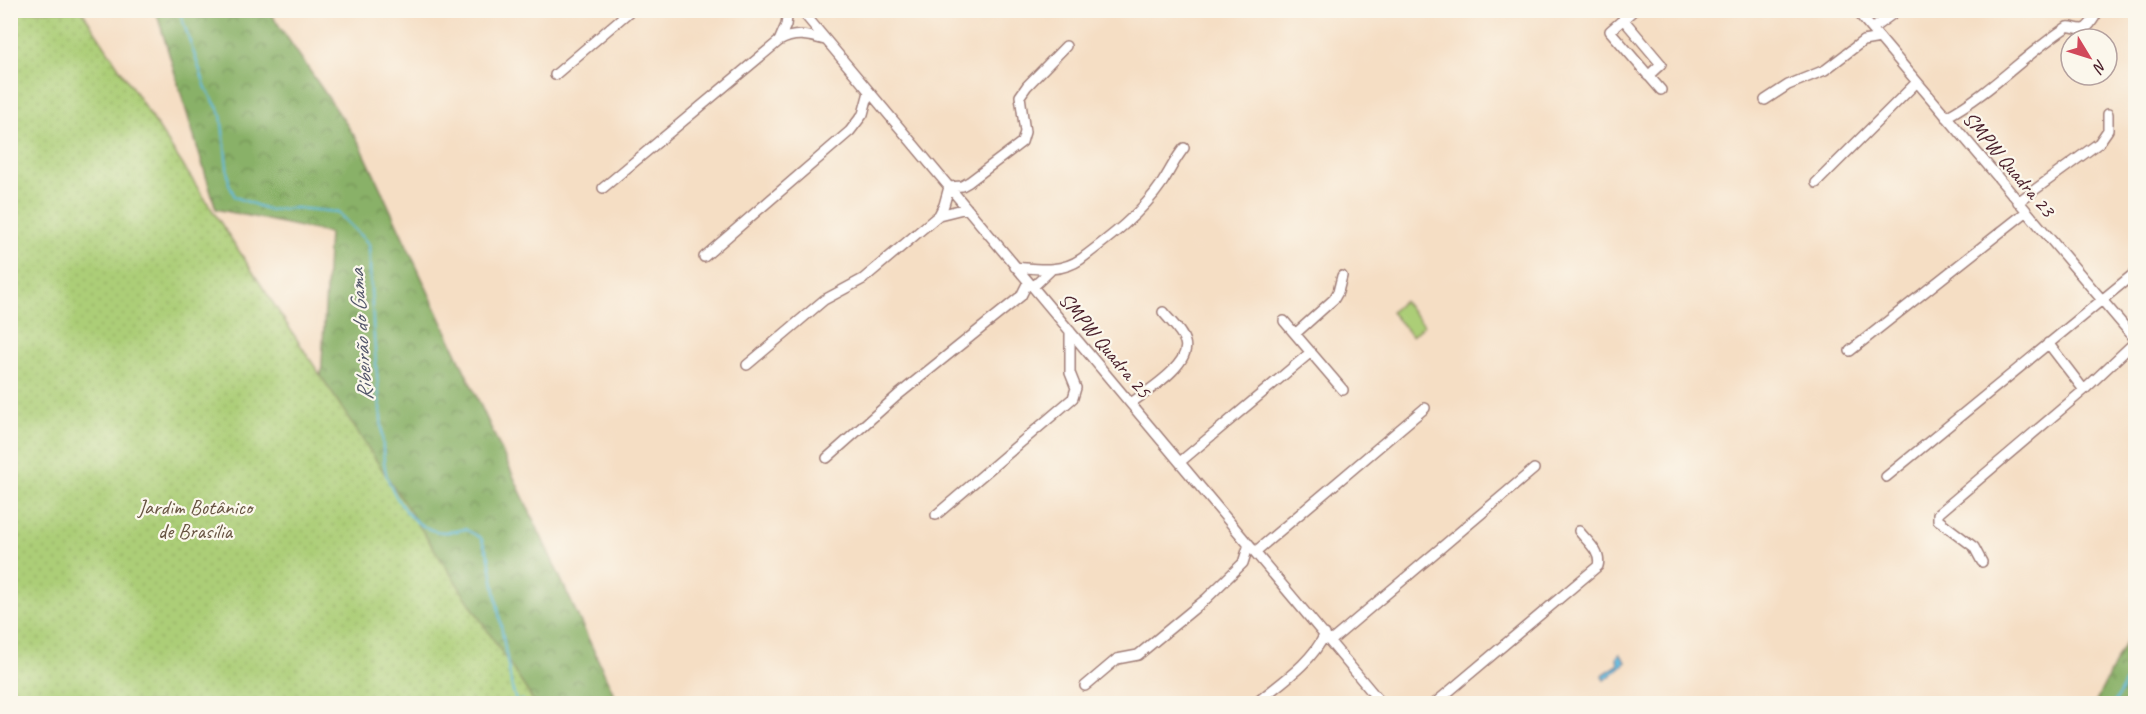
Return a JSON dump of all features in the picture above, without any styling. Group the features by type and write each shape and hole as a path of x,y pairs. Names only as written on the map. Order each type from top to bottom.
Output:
{"street":[{"path":"555,75 632,10"},
{"path":"779,41 786,25 788,10"},
{"path":"804,14 816,10"},
{"path":"1634,10 1610,31 1661,90"},
{"name":"SMPW Quadra 23","path":"1856,10 2136,341"},
{"path":"1863,41 1869,26 1899,10"},
{"path":"1946,117 1988,91 2067,27 2073,26 2081,29 2087,27 2099,10"},
{"name":"SMPW Quadra 25","path":"804,14 1382,704"},
{"path":"1623,19 1661,64 1647,76"},
{"path":"603,188 779,41 790,36 801,35 825,40"},
{"path":"1765,100 1788,85 1825,70 1863,41 1880,38"},
{"path":"747,365 824,300 863,279 939,214 949,188 962,186 969,182 1022,142 1025,132 1020,96 1066,46"},
{"path":"1816,183 1917,82"},
{"path":"704,257 850,131 863,114 869,92"},
{"path":"2018,202 2099,143 2108,130 2108,114"},
{"path":"1015,267 1051,270 1074,264 1136,213 1162,182 1184,148"},
{"path":"939,214 967,208"},
{"path":"1850,351 2026,212"},
{"path":"827,458 898,395 1051,270"},
{"path":"1886,477 2100,299 2136,272"},
{"path":"1295,334 1334,299 1342,276"},
{"path":"1131,403 1183,359 1186,345 1184,339 1163,312"},
{"path":"1284,321 1343,390"},
{"path":"936,515 1073,398 1076,388 1070,373 1070,331"},
{"path":"1982,562 1974,547 1938,520 1938,514 2084,390 2136,341"},
{"path":"2048,343 2084,390"},
{"path":"1180,462 1311,352"},
{"path":"1084,686 1117,659 1138,655 1206,599 1243,563 1258,556 1425,408"},
{"path":"1255,704 1309,658 1328,637 1534,469"},
{"path":"1434,704 1598,566 1600,560 1598,554 1579,531"},
{"path":"1243,563 1249,544"}],"green space":[{"name":"Jardim Botânico de Brasília","path":"10,11 82,11 535,703 11,703"},
{"path":"156,11 269,11 360,144 618,703 373,703 320,398 329,233 216,209"},
{"path":"1403,301 1424,325 1412,336 1391,312"},
{"path":"2135,623 2135,703 2095,703"}],"water":[{"path":"1620,654 1626,662 1605,680 1604,674 1618,665 1617,657"}],"waterway":[{"name":"Ribeirão do Gama","path":"179,10 206,88 221,114 229,184 235,197 269,210 296,208 337,212 369,244 385,471 399,502 407,513 426,528 450,532 465,529 481,538 489,557 512,688 517,704"},
{"path":"2114,704 2136,662"},
{"name":"Ribeirão do Gama","path":"513,704 523,700"}]}
